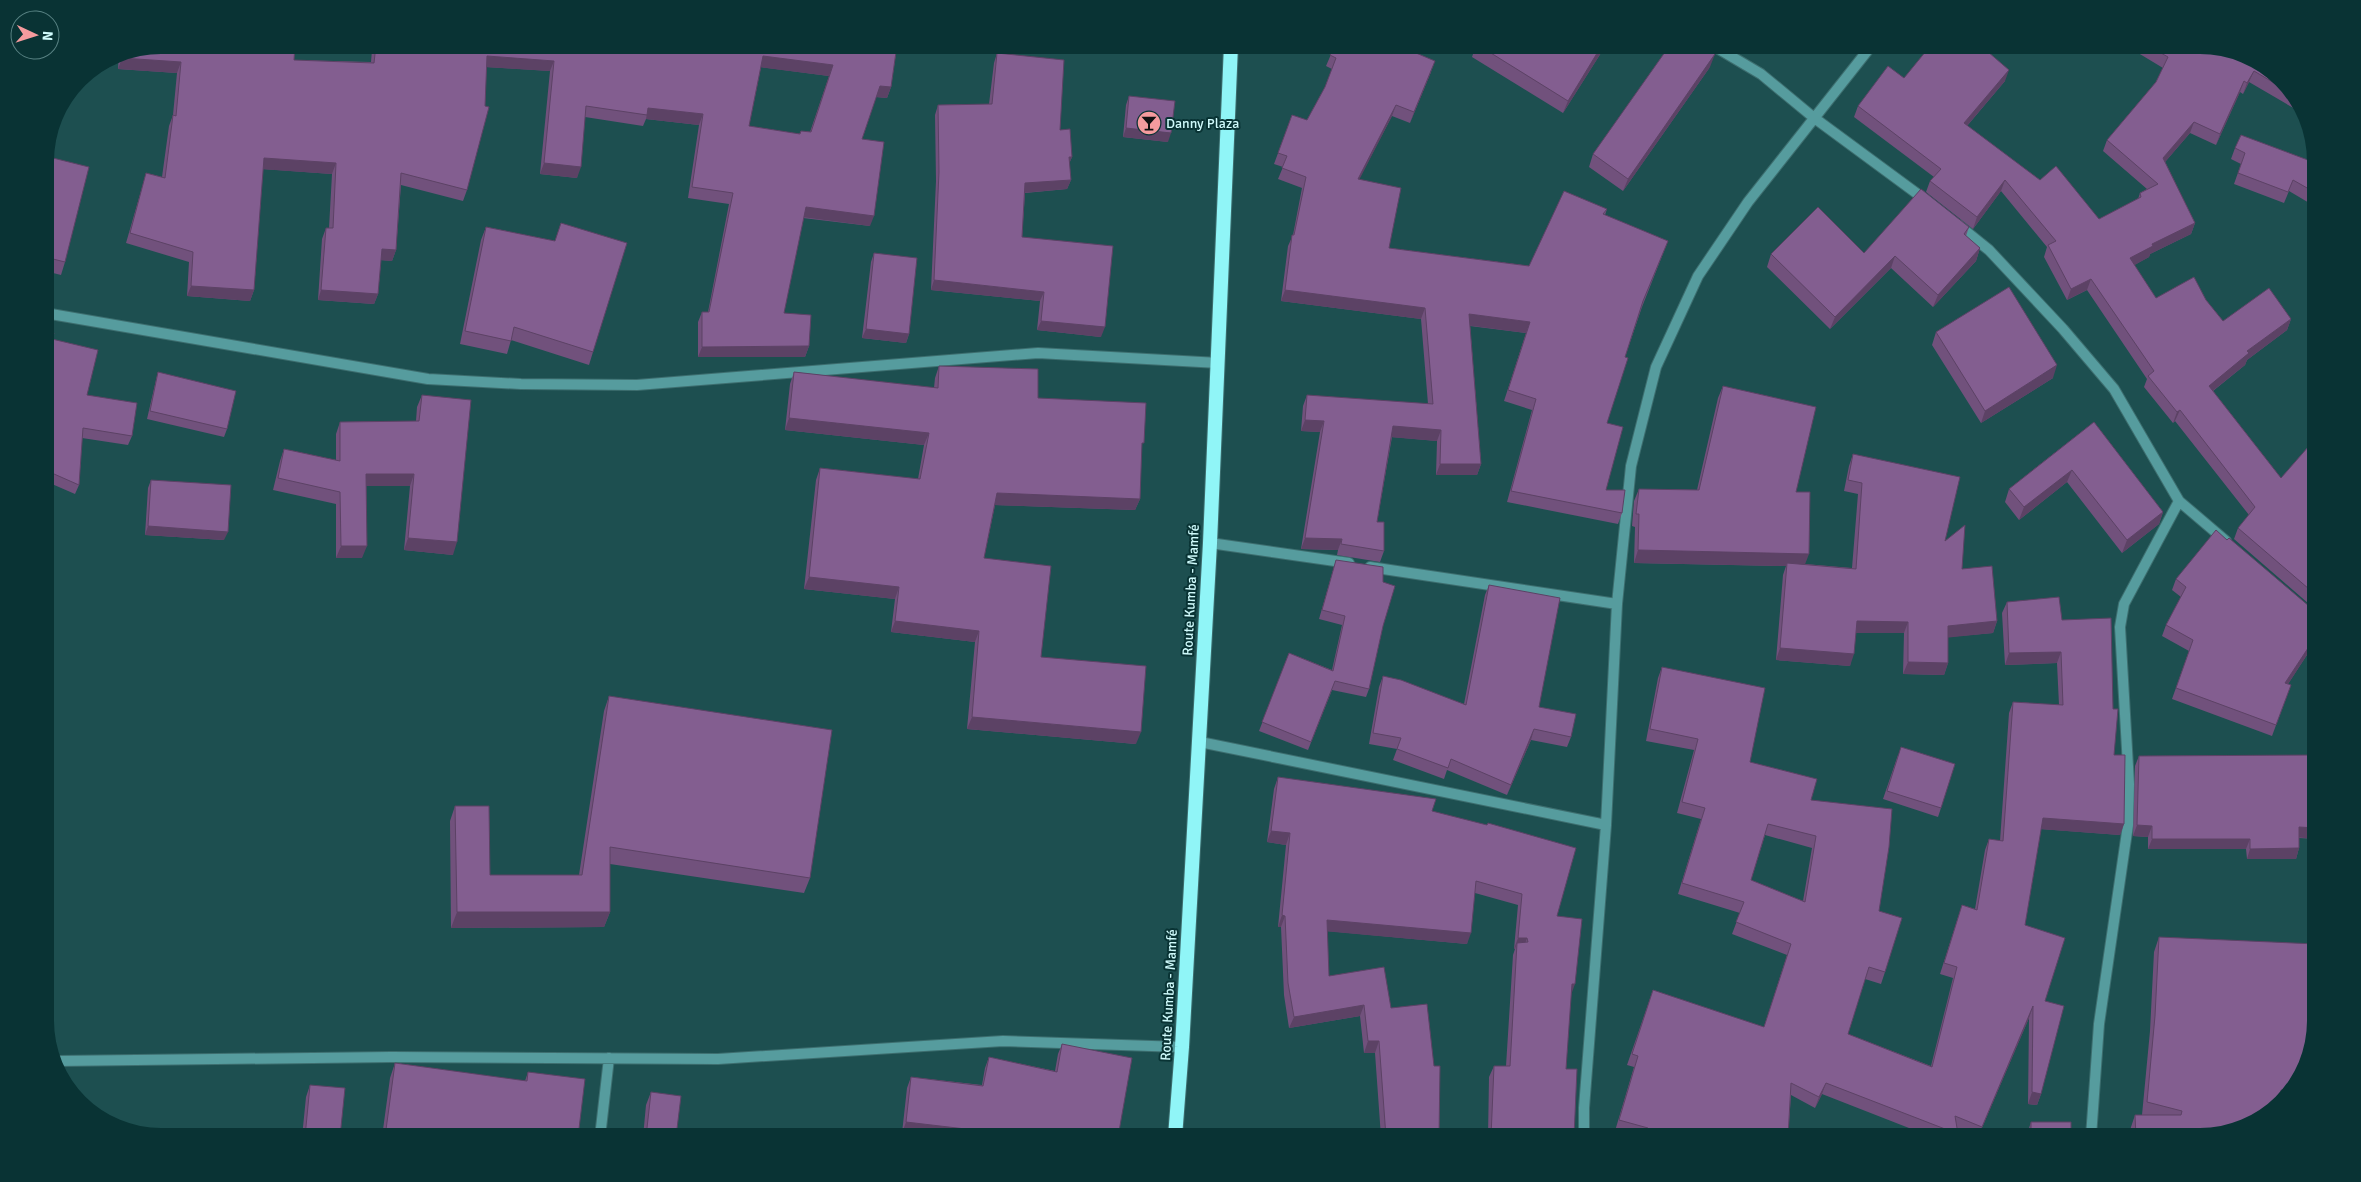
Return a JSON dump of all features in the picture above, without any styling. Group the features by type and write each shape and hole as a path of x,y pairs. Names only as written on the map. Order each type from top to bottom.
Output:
{"highway":[{"name":"Route Kumba - Mamfé","path":"1176,1128 1200,742 1219,363 1231,54"}],"street":[{"path":"1727,54 1760,74 1813,117 1937,209"},
{"path":"1584,1128 1606,825 1617,604 1631,466 1656,367 1698,276 1748,202 1813,117 1865,54"},
{"path":"1952,220 1989,250 2114,389 2179,501 2237,551"},
{"path":"54,315 428,379 521,384 637,385 1038,353 1219,363"},
{"path":"2092,1128 2100,1024 2128,825 2129,784 2120,626 2124,604 2179,501"},
{"path":"1210,543 1617,604"},
{"path":"1200,742 1606,825"},
{"path":"62,1061 391,1056 718,1059 1003,1042 1182,1047"},
{"path":"601,1128 609,1058"}],"building":[{"path":"154,54 294,54 294,60 374,63 375,54 896,54 891,87 880,86 862,139 884,142 874,216 806,207 784,313 811,315 809,346 702,347 702,312 709,312 733,193 692,187 703,114 648,108 647,115 586,106 581,167 544,163 554,61 487,56 485,106 489,107 467,190 401,173 396,250 382,249 378,294 321,290 326,228 333,228 336,163 264,158 254,290 191,286 193,252 130,233 146,173 165,178 173,115 176,116 181,62 129,58","holes":["763,56 833,65 811,132 801,131 800,134 749,126"]},
{"path":"997,54 1064,60 1060,130 1070,129 1072,157 1069,157 1071,180 1025,183 1022,237 1113,246 1105,327 1041,321 1044,292 934,280 939,172 938,105 992,104"},
{"path":"1418,54 1435,61 1414,112 1396,105 1358,179 1401,188 1389,248 1529,266 1564,191 1607,209 1603,214 1668,241 1643,301 1625,357 1628,358 1607,423 1623,427 1606,490 1625,490 1622,513 1511,491 1536,399 1508,390 1530,322 1469,314 1481,464 1440,464 1441,430 1393,426 1377,522 1384,522 1384,551 1341,544 1342,539 1305,538 1324,421 1305,420 1307,395 1433,404 1425,308 1285,290 1292,235 1294,235 1306,177 1282,168 1287,156 1278,153 1292,115 1307,120 1325,87 1336,58 1330,55"},
{"path":"1492,54 1597,54 1568,101"},
{"path":"1664,54 1715,54 1628,179 1593,154"},
{"path":"1924,54 1990,54 2009,70 1964,123 2040,180 2056,166 2099,219 2141,197 2140,193 2158,184 2107,140 2156,82 2168,57 2163,54 2200,54 2228,57 2247,65 2274,83 2254,71 2247,83 2244,81 2220,134 2194,122 2163,158 2195,223 2152,244 2153,246 2130,258 2156,298 2194,277 2206,300 2223,321 2269,288 2291,319 2247,351 2249,353 2209,386 2281,478 2307,448 2307,587 2238,528 2255,507 2180,410 2177,412 2148,376 2154,371 2091,279 2071,289 2048,245 2056,241 2005,180 1977,217 1930,181 1941,169 1858,106 1888,66 1904,78"},
{"path":"1129,96 1175,101 1171,133 1126,128"},
{"path":"2241,135 2307,160 2307,188 2293,180 2288,192 2238,173 2245,153 2235,148"},
{"path":"54,158 89,167 65,262 54,259"},
{"path":"1921,189 1969,227 1964,234 1980,248 1938,295 1895,256 1835,317 1771,254 1818,207 1864,253"},
{"path":"561,223 627,243 593,352 514,327 511,341 465,331 486,227 555,241"},
{"path":"874,253 917,258 909,334 866,329"},
{"path":"2009,287 2057,365 1985,411 1936,332"},
{"path":"54,339 98,350 87,395 137,403 132,436 83,428 79,485 54,474"},
{"path":"939,366 1038,369 1038,398 1146,403 1140,499 997,493 984,558 1051,566 1041,657 1146,666 1141,732 972,717 979,631 895,621 899,587 809,577 820,468 920,479 929,433 789,418 794,372 938,388"},
{"path":"158,372 236,391 227,429 150,411"},
{"path":"1723,386 1816,407 1796,492 1810,492 1809,554 1638,550 1639,514 1636,514 1639,489 1699,490"},
{"path":"422,395 471,400 457,542 408,538 414,474 366,474 367,546 341,546 340,492 278,478 284,449 340,461 340,422 419,421"},
{"path":"2094,422 2163,512 2127,540 2072,470 2024,507 2009,489"},
{"path":"1853,454 1960,477 1945,541 1965,525 1962,569 1992,566 1997,621 1948,626 1948,663 1908,662 1908,622 1857,621 1854,654 1780,648 1787,563 1856,569 1862,483 1848,480"},
{"path":"151,480 231,485 228,532 148,526"},
{"path":"2216,530 2227,540 2229,538 2307,604 2307,650 2285,683 2291,685 2276,725 2176,688 2193,640 2166,625 2186,587 2176,579"},
{"path":"1336,560 1383,567 1383,582 1395,586 1383,626 1369,689 1335,681 1311,742 1262,722 1289,653 1333,671 1345,616 1322,610"},
{"path":"1489,585 1560,598 1539,707 1576,714 1571,737 1534,729 1511,785 1451,759 1448,768 1397,749 1401,738 1373,733 1383,676 1401,680 1466,705"},
{"path":"2059,597 2062,620 2111,618 2113,709 2118,709 2114,755 2125,755 2124,824 2043,818 2025,925 2065,938 2045,1001 2064,1006 2041,1094 2032,1092 2033,1006 1982,1127 1955,1116 1957,1128 1942,1128 1826,1083 1819,1097 1791,1083 1788,1128 1648,1128 1619,1120 1638,1056 1632,1054 1653,990 1764,1027 1791,944 1736,922 1744,902 1682,883 1705,808 1682,802 1698,739 1650,729 1662,667 1765,688 1750,762 1817,779 1811,800 1892,809 1889,847 1879,911 1902,918 1885,972 1869,967 1848,1034 1932,1067 1957,967 1944,963 1962,905 1977,910 1989,839 2003,841 2013,702 2063,705 2061,652 2009,653 2007,602","holes":["1768,824 1816,836 1805,902 1751,880"]},
{"path":"609,696 832,730 810,878 610,847 610,912 457,912 455,806 489,806 490,875 582,875"},
{"path":"1901,747 1955,764 1941,808 1887,791"},
{"path":"2307,755 2307,827 2299,827 2299,848 2250,849 2250,839 2152,839 2152,826 2137,825 2139,756"},
{"path":"1278,777 1436,799 1432,811 1487,825 1488,823 1576,848 1557,916 1582,919 1575,984 1572,984 1566,1069 1577,1069 1574,1128 1491,1128 1494,1066 1510,1066 1517,943 1528,942 1527,938 1518,938 1522,894 1476,881 1471,933 1327,920 1329,976 1384,967 1391,1008 1427,1004 1434,1066 1440,1066 1439,1128 1385,1128 1379,1041 1368,1041 1364,1005 1294,1017 1288,983 1285,916 1282,915 1290,833 1271,831"},
{"path":"2159,937 2307,944 2307,1021 2302,1055 2285,1086 2276,1097 2254,1114 2228,1125 2214,1127 2136,1128 2135,1115 2181,1115 2182,1111 2147,1102 2155,1016"},
{"path":"1062,1044 1132,1058 1120,1128 957,1128 906,1122 911,1077 983,1086 989,1057 1057,1072"},
{"path":"395,1063 527,1081 528,1072 585,1079 579,1128 386,1128"},
{"path":"310,1085 345,1088 341,1128 306,1128"},
{"path":"651,1092 681,1096 677,1128 647,1128"},
{"path":"2031,1122 2071,1122 2071,1128 2031,1128"}],"place":[{"name":"Danny Plaza","path":"1149,123"}]}
